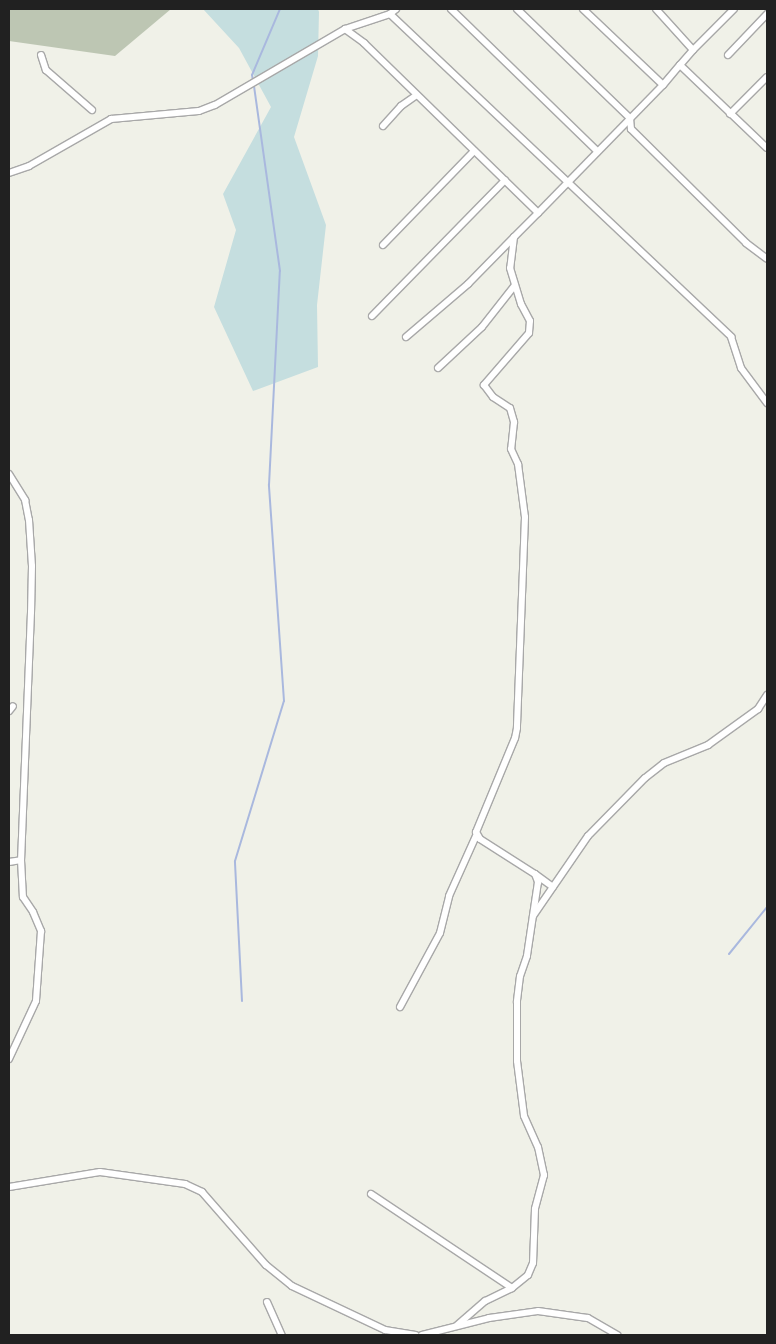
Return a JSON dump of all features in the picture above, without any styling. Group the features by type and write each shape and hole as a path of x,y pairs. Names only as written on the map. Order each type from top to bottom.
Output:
{"street":[{"path":"9,172 29,166 111,119 199,111 214,105 345,29 390,14 396,9"},
{"path":"451,9 597,151"},
{"path":"517,9 630,118 631,129 746,243 767,259"},
{"path":"583,9 663,85"},
{"path":"406,337 468,284 663,85 692,50 734,9"},
{"path":"661,10 692,50"},
{"path":"390,14 731,337 741,368 767,403"},
{"path":"728,55 767,14"},
{"path":"345,29 364,43 538,213"},
{"path":"41,56 46,70 92,110"},
{"path":"680,65 730,114 766,145"},
{"path":"730,114 767,77"},
{"path":"383,126 401,106 417,95"},
{"path":"383,245 474,151"},
{"path":"372,316 504,180"},
{"path":"400,1007 440,934 449,896 476,836 479,822 515,738 517,728 525,517 518,464 512,449 514,422 510,408 493,397 484,385 529,333 530,321 510,268 514,237"},
{"path":"438,368 482,327 515,285"},
{"path":"9,474 25,500 29,520 32,566 21,860 23,897 33,912 41,931 36,1001 9,1059"},
{"path":"532,917 588,836 646,778 664,763 708,745 758,709 767,695"},
{"path":"476,836 553,887"},
{"path":"9,862 21,860"},
{"path":"458,1326 485,1301 512,1288 528,1275 533,1264 535,1209 544,1176 538,1147 524,1116 517,1061 516,1002 520,976 527,956 538,882 535,874"},
{"path":"9,1187 100,1172 185,1184 202,1192 266,1266 292,1286 385,1330 416,1335"},
{"path":"371,1194 512,1288"},
{"path":"267,1302 282,1335"},
{"path":"422,1335 437,1334 489,1318 538,1311 588,1318 617,1335"}],"shaded area":[{"path":"9,9 171,9 115,56 9,41"},
{"path":"203,9 318,9 319,12 318,56 294,137 326,225 317,305 318,367 253,391 214,307 236,230 223,194 271,107 239,48"}],"waterway":[{"path":"253,81 252,75 280,9"},
{"path":"242,1001 235,861 284,701 269,485 280,271 254,86"},
{"path":"729,954 767,907"}]}
